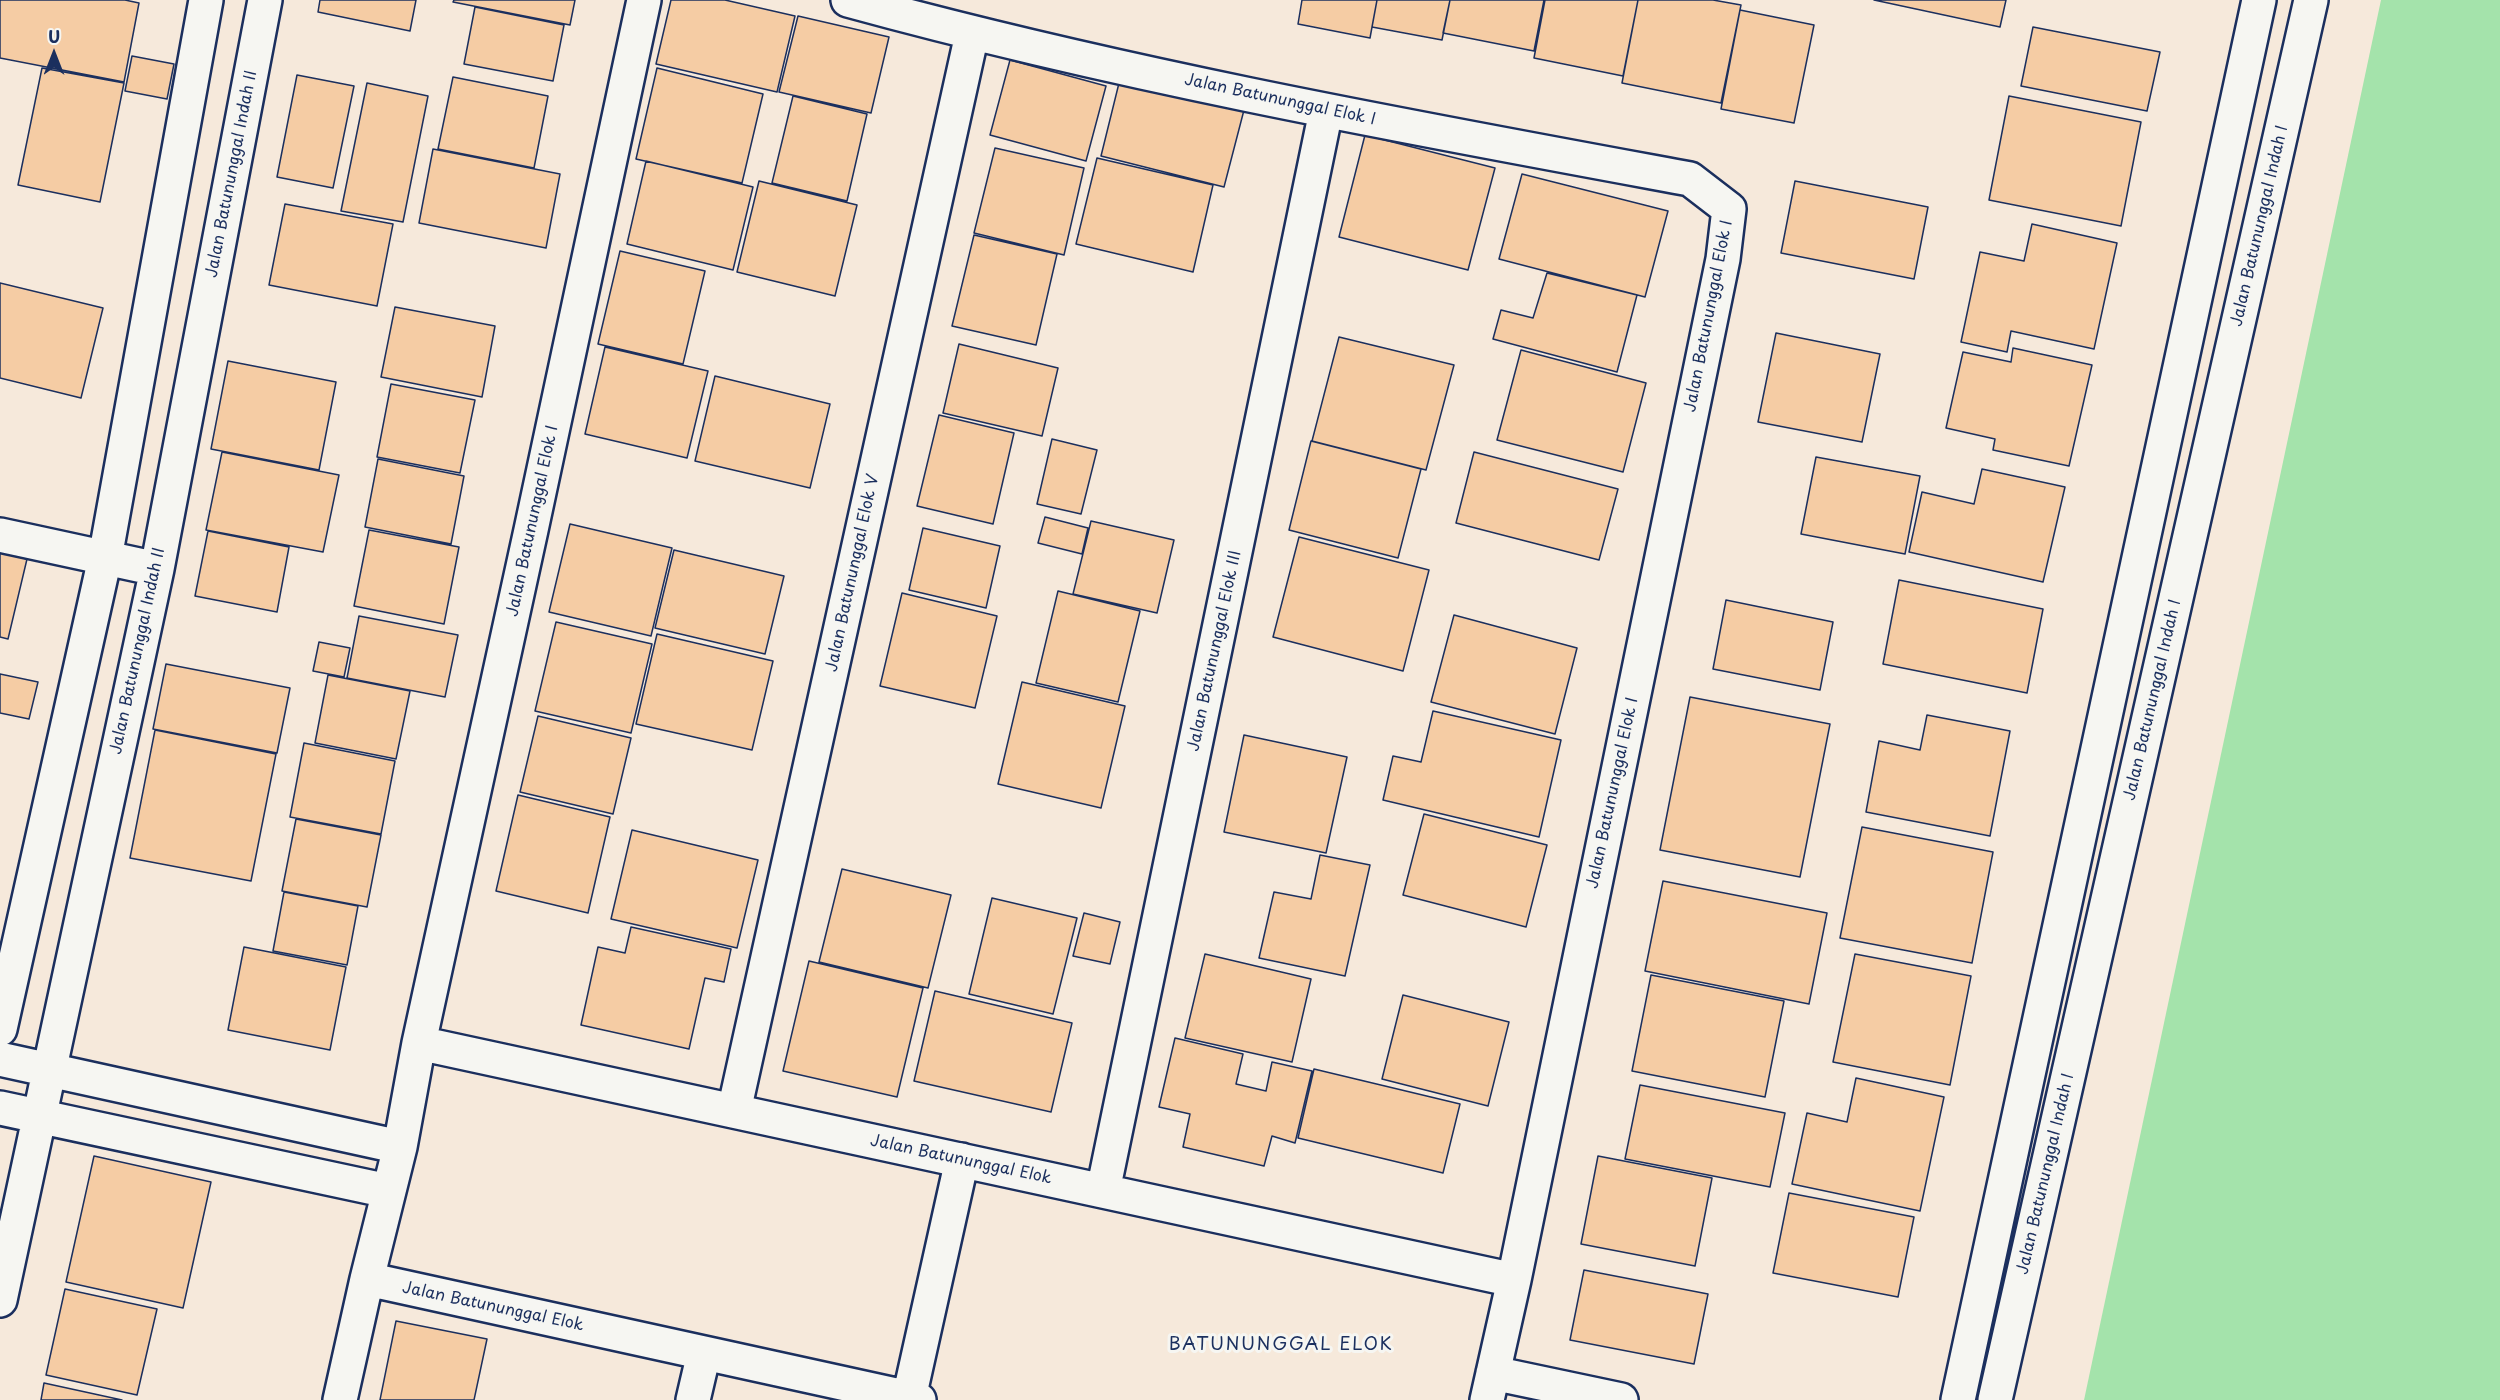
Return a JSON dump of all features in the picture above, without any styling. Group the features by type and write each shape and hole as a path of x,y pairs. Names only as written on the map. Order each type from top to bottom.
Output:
{"street":[{"path":"0,1029 105,558 206,0"},
{"name":"Jalan Batununggal Indah II","path":"0,1300 157,569 265,0"},
{"name":"Jalan Batununggal Elok I","path":"419,1043 644,0"},
{"name":"Jalan Batununggal Elok I","path":"848,0 972,34 1326,111 1690,179 1729,209 1723,259 1514,1280"},
{"path":"1958,1400 2259,0"},
{"name":"Jalan Batununggal Indah I","path":"1995,1400 2311,0"},
{"name":"Jalan Batununggal Elok V","path":"734,1111 972,34"},
{"name":"Jalan Batununggal Elok III","path":"1103,1191 1326,111"},
{"path":"0,535 157,569"},
{"path":"2102,732 2143,745"},
{"path":"340,1400 400,1147 419,1043"},
{"name":"Jalan Batununggal Elok","path":"419,1043 1514,1280"},
{"path":"0,1059 400,1147"},
{"path":"0,1108 388,1191"},
{"path":"914,1399 962,1160"},
{"name":"Jalan Batununggal Elok","path":"367,1280 914,1399"},
{"path":"1514,1280 1490,1387 1621,1400"},
{"path":"693,1400 704,1353"}],"green space":[{"path":"2381,0 2500,0 2500,1400 2084,1400"}],"building":[{"path":"0,0 125,0 139,3 124,82 0,58"},
{"path":"320,0 416,0 410,31 318,12"},
{"path":"454,0 575,0 570,25 453,2"},
{"path":"671,0 725,0 795,16 777,92 656,64"},
{"path":"1302,0 1377,0 1370,38 1298,24"},
{"path":"1377,0 1450,0 1442,40 1372,27"},
{"path":"1450,0 1544,0 1534,51 1443,33"},
{"path":"1545,0 1638,0 1623,76 1534,58"},
{"path":"1638,0 1713,0 1741,5 1721,103 1622,83"},
{"path":"1874,0 2006,0 2000,27"},
{"path":"475,7 564,25 553,81 464,64"},
{"path":"1740,10 1814,25 1794,123 1721,109"},
{"path":"798,16 889,37 871,113 779,92"},
{"path":"2033,27 2160,52 2147,111 2021,86"},
{"path":"132,56 174,64 167,99 125,91"},
{"path":"1010,60 1106,86 1086,161 990,135"},
{"path":"42,68 124,83 100,202 18,185"},
{"path":"657,68 763,94 742,183 636,159"},
{"path":"297,75 354,86 333,188 277,177"},
{"path":"453,77 548,96 534,168 438,149"},
{"path":"1120,79 1244,110 1224,187 1101,156"},
{"path":"367,83 428,96 403,222 341,211"},
{"path":"793,96 867,114 847,201 772,183"},
{"path":"2009,96 2141,122 2121,226 1989,200"},
{"path":"1365,135 1495,168 1468,270 1339,237"},
{"path":"995,148 1084,168 1064,255 974,233"},
{"path":"433,149 560,174 546,248 419,223"},
{"path":"1097,158 1213,185 1193,272 1076,244"},
{"path":"646,161 753,187 733,270 627,244"},
{"path":"1522,174 1668,211 1645,297 1499,259"},
{"path":"759,181 857,205 835,296 737,272"},
{"path":"1795,181 1928,207 1914,279 1781,253"},
{"path":"285,204 393,224 377,306 269,285"},
{"path":"2032,224 2117,243 2094,349 2011,331 2007,352 1961,342 1980,252 2024,261"},
{"path":"974,235 1057,254 1036,345 952,326"},
{"path":"620,251 705,271 683,364 598,344"},
{"path":"1547,273 1637,295 1617,372 1493,339 1501,310 1533,318"},
{"path":"0,283 103,308 81,398 0,378"},
{"path":"395,307 495,326 482,397 381,377"},
{"path":"1776,333 1880,354 1862,442 1758,422"},
{"path":"1339,337 1454,365 1426,470 1312,441"},
{"path":"959,344 1058,368 1042,436 943,413"},
{"path":"605,347 708,371 687,458 585,434"},
{"path":"2013,348 2092,365 2069,466 1993,450 1995,439 1946,428 1963,352 2011,362"},
{"path":"1521,350 1646,383 1623,472 1497,440"},
{"path":"228,361 336,382 319,470 211,449"},
{"path":"715,376 830,404 810,488 695,461"},
{"path":"391,384 475,400 460,473 377,457"},
{"path":"939,415 1014,433 993,524 917,506"},
{"path":"1052,439 1097,450 1081,514 1037,504"},
{"path":"1311,441 1421,469 1398,558 1289,530"},
{"path":"222,452 339,475 323,552 206,530"},
{"path":"1474,452 1618,489 1599,560 1456,523"},
{"path":"1816,457 1920,476 1905,554 1801,534"},
{"path":"378,459 464,476 451,544 365,527"},
{"path":"1982,469 2065,487 2043,582 1909,552 1922,492 1974,504"},
{"path":"1045,517 1088,528 1082,554 1038,543"},
{"path":"1091,521 1174,540 1157,613 1073,594"},
{"path":"570,524 672,548 651,636 549,612"},
{"path":"923,528 1000,546 986,608 909,590"},
{"path":"369,530 459,547 444,624 354,606"},
{"path":"208,531 289,547 277,612 195,596"},
{"path":"1299,537 1429,570 1403,671 1273,637"},
{"path":"674,550 784,576 765,654 655,628"},
{"path":"0,552 27,559 8,639 0,637"},
{"path":"1899,580 2043,609 2027,693 1883,664"},
{"path":"1058,591 1140,611 1118,702 1036,683"},
{"path":"902,593 997,616 975,708 880,686"},
{"path":"1726,600 1833,622 1820,690 1713,669"},
{"path":"1454,615 1577,648 1555,734 1431,702"},
{"path":"359,616 458,635 445,697 347,678"},
{"path":"556,622 652,644 631,733 535,711"},
{"path":"657,634 773,661 752,750 636,724"},
{"path":"319,642 350,648 344,677 313,671"},
{"path":"166,664 290,688 277,753 153,729"},
{"path":"0,674 38,682 29,719 0,713"},
{"path":"328,675 410,691 396,759 315,743"},
{"path":"1022,682 1125,706 1101,808 998,784"},
{"path":"1690,697 1830,724 1800,877 1660,850"},
{"path":"1433,711 1561,740 1539,837 1383,800 1393,756 1421,762"},
{"path":"1927,715 2010,731 1990,836 1866,812 1879,741 1920,750"},
{"path":"538,716 631,738 613,814 520,792"},
{"path":"155,730 276,754 251,881 130,858"},
{"path":"1244,735 1347,757 1326,853 1224,832"},
{"path":"304,743 395,761 381,834 290,817"},
{"path":"518,795 610,817 588,913 496,891"},
{"path":"1424,814 1547,845 1526,927 1403,895"},
{"path":"296,819 381,835 367,907 282,891"},
{"path":"1862,827 1993,852 1972,963 1840,938"},
{"path":"632,830 758,860 737,948 611,919"},
{"path":"1320,855 1370,865 1345,976 1259,958 1274,892 1311,899"},
{"path":"842,869 951,895 928,988 819,962"},
{"path":"1663,881 1827,913 1809,1004 1645,971"},
{"path":"284,892 358,906 347,965 273,951"},
{"path":"992,898 1077,918 1053,1014 969,994"},
{"path":"1084,913 1120,922 1110,964 1073,956"},
{"path":"631,927 731,949 724,982 705,978 689,1049 581,1025 598,947 625,953"},
{"path":"244,947 346,967 330,1050 228,1030"},
{"path":"1205,954 1311,979 1292,1062 1185,1038"},
{"path":"1855,954 1971,976 1950,1085 1833,1062"},
{"path":"809,961 923,988 897,1097 783,1071"},
{"path":"1651,975 1784,1001 1765,1097 1632,1071"},
{"path":"935,991 1072,1023 1051,1112 914,1081"},
{"path":"1403,995 1509,1022 1488,1106 1382,1079"},
{"path":"1175,1038 1243,1054 1236,1084 1266,1091 1272,1062 1312,1071 1295,1143 1272,1136 1264,1166 1183,1147 1190,1114 1159,1107"},
{"path":"1314,1069 1460,1104 1443,1173 1298,1138"},
{"path":"1856,1078 1944,1097 1920,1211 1792,1184 1807,1113 1847,1122"},
{"path":"1640,1085 1785,1113 1770,1187 1625,1159"},
{"path":"94,1156 211,1182 183,1308 66,1282"},
{"path":"1598,1156 1712,1178 1695,1266 1581,1244"},
{"path":"1789,1193 1914,1217 1898,1297 1773,1273"},
{"path":"1584,1270 1708,1294 1694,1364 1570,1340"},
{"path":"65,1289 157,1309 137,1395 46,1375"},
{"path":"396,1321 487,1339 474,1400 380,1400"},
{"path":"44,1383 122,1400 41,1400"}],"district":[{"name":"BATUNUNGGAL ELOK","path":"1281,1345"}]}
